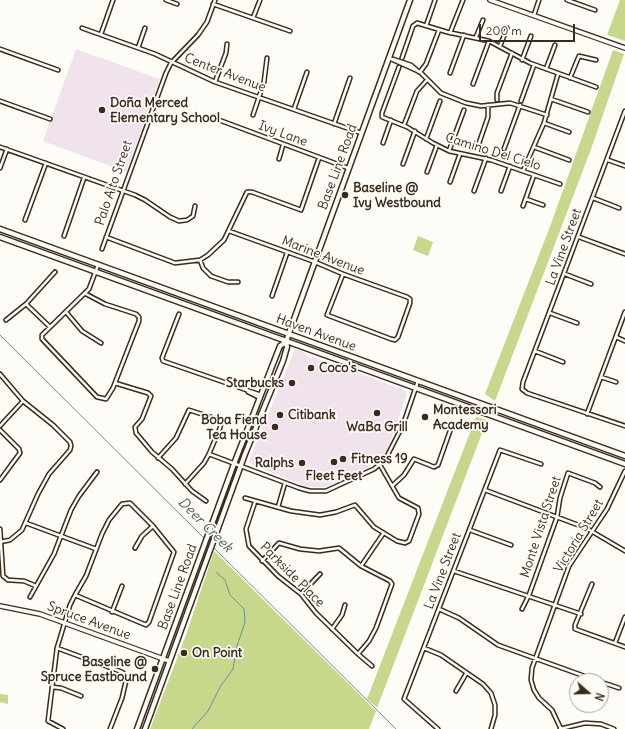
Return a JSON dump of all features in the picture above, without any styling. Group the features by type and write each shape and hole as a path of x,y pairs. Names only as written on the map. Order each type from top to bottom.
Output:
{"main road":[{"name":"Base Line Road","path":"145,729 241,466 283,361 289,333 361,133 391,59 410,0"},
{"name":"Haven Avenue","path":"0,229 625,456"},
{"name":"Haven Avenue","path":"0,237 625,464"},
{"name":"Base Line Road","path":"137,729 234,464 280,346 286,342"}],"street":[{"path":"100,34 113,0"},
{"path":"166,0 177,4"},
{"name":"Palo Alto Street","path":"102,249 146,125 172,63 198,35 207,22 215,0"},
{"path":"253,18 260,0"},
{"path":"426,26 436,0"},
{"path":"450,33 463,0"},
{"path":"490,0 625,48"},
{"path":"534,15 539,0"},
{"path":"567,0 595,10"},
{"path":"214,4 290,31"},
{"path":"476,37 483,20"},
{"path":"402,58 414,26 417,23 450,33 476,37 489,41 522,60 596,87"},
{"name":"Center Avenue","path":"82,28 138,48 215,82 361,133"},
{"path":"138,48 145,28"},
{"path":"500,46 507,28"},
{"path":"420,72 427,62 439,30"},
{"path":"450,73 464,35"},
{"path":"522,60 531,36"},
{"path":"473,84 489,41"},
{"path":"215,82 226,54 227,44"},
{"path":"546,69 555,45"},
{"path":"0,49 58,70"},
{"path":"497,100 497,93 512,53"},
{"path":"570,78 579,56 596,60"},
{"path":"253,115 264,82 266,58"},
{"path":"391,59 420,72"},
{"path":"391,59 411,65 420,72 434,88 444,95 469,104 488,105 506,103 520,105 547,115"},
{"path":"521,101 534,65"},
{"name":"Camino Del Cielo","path":"399,67 382,113 382,117 404,125 449,151 486,158 560,184"},
{"path":"294,110 307,72"},
{"path":"523,171 544,124 558,74"},
{"path":"334,124 350,78"},
{"path":"404,125 416,91 427,80"},
{"path":"551,99 588,112"},
{"path":"0,100 50,118"},
{"path":"426,139 440,100"},
{"path":"479,142 488,117 488,105"},
{"path":"504,149 520,105"},
{"path":"449,151 464,110"},
{"name":"La Vine Street","path":"587,414 527,393 522,389 523,382 624,120 625,111"},
{"name":"Ivy Lane","path":"211,117 348,168"},
{"path":"383,143 391,120"},
{"path":"544,124 569,132"},
{"path":"403,164 415,131"},
{"path":"279,159 283,145"},
{"path":"427,172 437,145"},
{"path":"0,147 145,200 170,218 179,221 187,220 193,216 195,206"},
{"path":"534,147 570,160"},
{"path":"0,168 7,149"},
{"path":"450,182 460,154"},
{"path":"106,237 175,263 200,260 221,244 247,192 252,192 301,210 319,158"},
{"path":"474,191 486,158"},
{"path":"608,160 625,166"},
{"path":"25,220 46,163"},
{"path":"501,191 510,166"},
{"path":"523,206 534,175"},
{"path":"64,236 84,178"},
{"path":"593,198 619,208"},
{"path":"526,199 543,205"},
{"name":"Marine Avenue","path":"228,231 315,262 342,274 410,299 398,337 395,340 327,315 342,274"},
{"path":"578,237 625,254"},
{"path":"272,296 287,252"},
{"path":"200,260 203,268 210,276 228,282 238,282"},
{"path":"86,294 106,304 136,314 139,317 139,321 115,383 106,400 101,399 42,339 42,335 86,294 98,265"},
{"path":"6,320 26,304 55,272"},
{"path":"565,274 591,284"},
{"path":"26,304 50,327"},
{"path":"66,312 82,331 101,343"},
{"path":"625,312 587,414 625,426"},
{"path":"550,313 577,323"},
{"path":"179,314 162,358 163,361 260,397"},
{"path":"616,337 625,341"},
{"path":"535,351 563,362"},
{"path":"0,374 23,401 54,425 70,442 71,446 70,450 49,474 38,494 26,523 17,536 1,541"},
{"path":"601,377 616,382"},
{"path":"209,454 310,491 326,491 353,480 380,465 394,446 418,381"},
{"path":"115,383 148,393 151,396 145,414 135,430 158,458 185,484 206,501"},
{"path":"0,426 23,401"},
{"path":"158,458 176,438 189,410 217,419 221,423 209,454 204,463 185,484"},
{"path":"0,430 19,449 20,453 0,480"},
{"path":"392,486 404,475 414,459 434,467 438,465 450,431"},
{"name":"La Vine Street","path":"438,729 404,698 500,450 541,464"},
{"path":"245,498 255,502 262,502 278,507 320,515 336,512 356,505 374,527 383,534 405,543 409,541 419,514 418,508 400,498 380,465"},
{"name":"Victoria Street","path":"561,729 552,710 539,698 534,690 531,680 532,668 569,566 614,498 625,471"},
{"path":"30,598 50,562 73,505 97,472"},
{"name":"Monte Vista Street","path":"522,609 529,595 557,517 560,498 568,473 595,483 600,487"},
{"path":"278,507 285,483"},
{"path":"485,490 592,531 625,551"},
{"path":"63,729 48,721 57,648 64,622 75,595 87,574 109,520 119,507 127,502 133,505 153,526 174,552 150,618 146,625 112,612 75,595"},
{"name":"Parkside Place","path":"255,502 246,530 246,538 249,546 278,576 301,594 316,613 372,666"},
{"path":"26,523 96,549"},
{"path":"135,548 142,536 153,526"},
{"path":"0,529 3,576 5,579 24,581 36,586"},
{"path":"470,530 511,545"},
{"path":"361,566 383,534"},
{"path":"262,561 279,543 300,549 319,551 339,548 361,566 390,581 392,584 376,628 369,641 358,654"},
{"path":"454,571 508,590 529,595 581,614"},
{"path":"301,594 320,574"},
{"path":"592,584 581,614 575,625 575,629 625,647"},
{"path":"112,612 122,586"},
{"path":"332,628 342,615 346,605"},
{"name":"Spruce Avenue","path":"0,606 29,610 170,661"},
{"path":"439,609 459,618 498,644 576,673"},
{"path":"615,644 625,617"},
{"path":"57,648 122,672 125,675 126,681 122,698 110,729"},
{"path":"424,648 440,655 466,674 483,684 491,693 495,705 495,715 492,729"},
{"path":"456,691 466,674"},
{"path":"609,685 619,688"},
{"path":"52,687 61,688 80,696"},
{"path":"561,729 585,723 601,724 614,729"}],"shaded area":[{"name":"Doña Merced Elementary School","path":"76,49 160,79 126,172 43,141"},
{"path":"295,349 309,356 309,358 312,359 313,357 348,371 351,370 404,390 407,394 387,450 382,458 375,464 326,487 308,487 253,465 249,461"}],"green space":[{"path":"620,0 625,0 625,41 607,35"},
{"path":"613,50 624,54 590,152 495,401 485,394 551,224"},
{"path":"418,236 433,242 428,256 413,250"},
{"path":"476,417 487,420 377,708 367,699"},
{"path":"214,551 376,711 369,729 150,729 186,635"},
{"path":"0,694 8,695 8,704 0,702"}],"waterway":[{"name":"Deer Creek","path":"0,335 204,538"},
{"name":"Deer Creek","path":"214,548 396,729"},
{"path":"192,729 208,711 220,687 233,669 237,646 245,622 244,609 230,595 225,580 216,572"}],"place":[{"name":"Doña Merced Elementary School","path":"102,110"},
{"name":"Baseline @ Ivy Westbound","path":"345,195"},
{"name":"Coco's","path":"311,368"},
{"name":"Starbucks","path":"292,383"},
{"name":"WaBa Grill","path":"377,413"},
{"name":"Citibank","path":"280,415"},
{"name":"Montessori Academy","path":"425,417"},
{"name":"Boba Fiend Tea House","path":"275,427"},
{"name":"Fitness 19","path":"343,459"},
{"name":"Fleet Feet","path":"334,462"},
{"name":"Ralphs","path":"302,463"},
{"name":"On Point","path":"184,653"},
{"name":"Baseline @ Spruce Eastbound","path":"155,669"}]}
